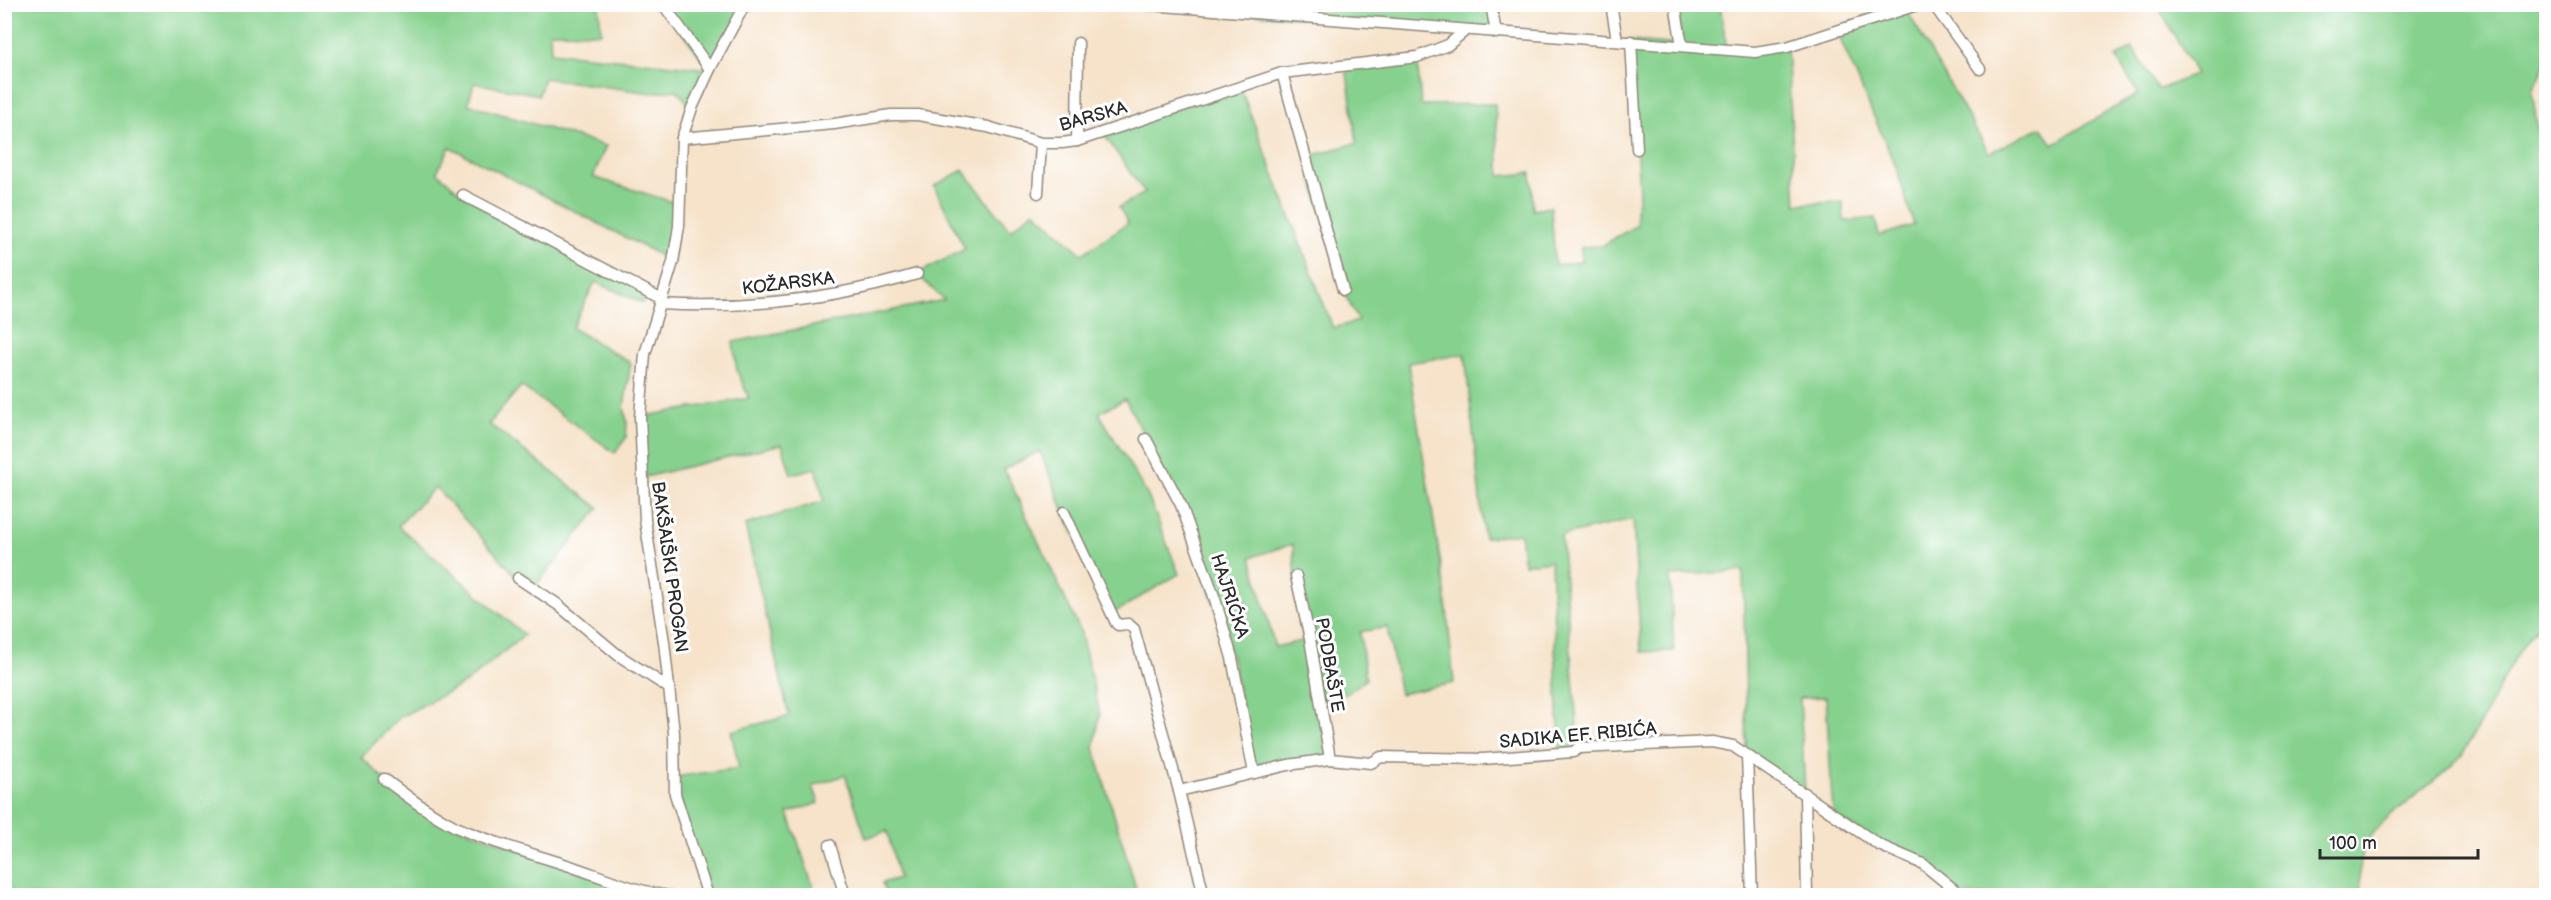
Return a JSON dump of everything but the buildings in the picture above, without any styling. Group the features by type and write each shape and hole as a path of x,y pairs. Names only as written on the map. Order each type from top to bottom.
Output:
{"street":[{"path":"663,4 677,27 710,69"},
{"name":"BAKŠAIŠKI PROGAN","path":"708,896 675,794 674,733 645,520 640,417 645,354 673,262 680,226 682,138 692,108 710,69 745,4"},
{"path":"1137,4 1755,52 1787,47 1920,4"},
{"path":"1491,4 1496,33"},
{"path":"1611,4 1617,40"},
{"path":"1675,4 1682,46"},
{"path":"1933,4 1980,69"},
{"name":"BARSKA","path":"682,138 824,125 891,115 918,115 965,123 1041,143 1062,144 1282,73 1417,57 1448,45 1466,30"},
{"path":"1630,41 1637,149"},
{"path":"1077,141 1078,43"},
{"path":"1282,73 1343,290"},
{"path":"1038,193 1041,143"},
{"path":"463,195 661,302"},
{"name":"KOŽARSKA","path":"661,302 712,307 825,297 877,286 917,274"},
{"name":"HAJRIĆKA","path":"1146,439 1181,505 1222,620 1254,773"},
{"path":"1064,512 1116,623 1118,625 1128,624 1134,628 1179,791 1204,896"},
{"name":"PODBAŠTE","path":"1296,576 1310,639 1330,759"},
{"path":"518,578 557,604 618,655 669,688"},
{"name":"SADIKA EF. RIBIĆA","path":"1179,791 1254,773 1330,759 1371,763 1381,757 1483,759 1573,752 1579,748 1712,742 1733,746 1805,793 1833,816 1879,845 1923,864 1962,896"},
{"path":"1747,755 1752,896"},
{"path":"384,779 426,810 455,826 484,838 575,867 614,883 669,896"},
{"path":"1805,793 1807,896"},
{"path":"830,845 845,896"}],"green space":[{"path":"5,5 599,5 601,33 550,32 551,52 709,69 663,5 745,5 692,108 677,90 651,93 544,78 539,95 474,83 468,104 606,146 593,177 679,204 673,262 450,147 437,172 463,195 648,292 643,303 595,282 572,328 631,363 624,407 627,422 626,438 615,453 521,386 489,424 599,508 533,589 518,578 435,487 398,526 524,635 467,682 400,717 361,757 384,779 455,826 614,883 618,895 5,896"},
{"path":"1137,5 1491,5 1496,33"},
{"path":"1675,5 1720,5 1727,50 1787,47 1796,204 1843,202 1844,221 1875,218 1879,236 1914,225 1896,167 1837,32 1906,9 1989,153 2041,127 2053,144 2138,94 2116,57 2133,48 2158,90 2196,74 2157,5 2546,5 2546,61 2532,91 2546,165 2546,617 2524,644 2461,756 2451,767 2398,809 2367,842 2361,861 2361,895 1962,895 1940,875 1833,816 1826,697 1800,698 1805,793 1747,755 1743,571 1670,576 1674,651 1641,652 1633,519 1561,536 1579,748 1560,753 1551,561 1524,564 1520,533 1484,538 1465,354 1408,363 1445,590 1454,683 1400,694 1387,627 1360,632 1366,679 1348,693 1320,704 1330,759 1254,773 1232,658 1181,505 1125,399 1099,413 1148,496 1179,574 1112,614 1064,512 1040,451 1004,469 1080,630 1100,714 1094,748 1138,895 886,895 882,883 899,878 887,831 866,838 845,775 813,786 819,803 788,813 816,895 708,895 673,777 739,768 731,731 789,716 745,525 824,501 816,468 791,474 782,444 641,478 640,417 749,398 737,371 733,342 944,300 917,274 965,249 934,186 963,170 1010,230 1034,211 1082,254 1128,223 1119,207 1145,193 1102,132 1240,87 1333,328 1358,321 1343,290 1306,157 1357,143 1346,67 1417,57 1421,105 1495,104 1500,176 1531,173 1533,210 1551,207 1555,265 1581,262 1581,247 1602,246 1637,225 1636,210 1639,195 1631,41 1682,45","holes":["1293,544 1296,576 1310,639 1275,647 1251,557"]}]}
